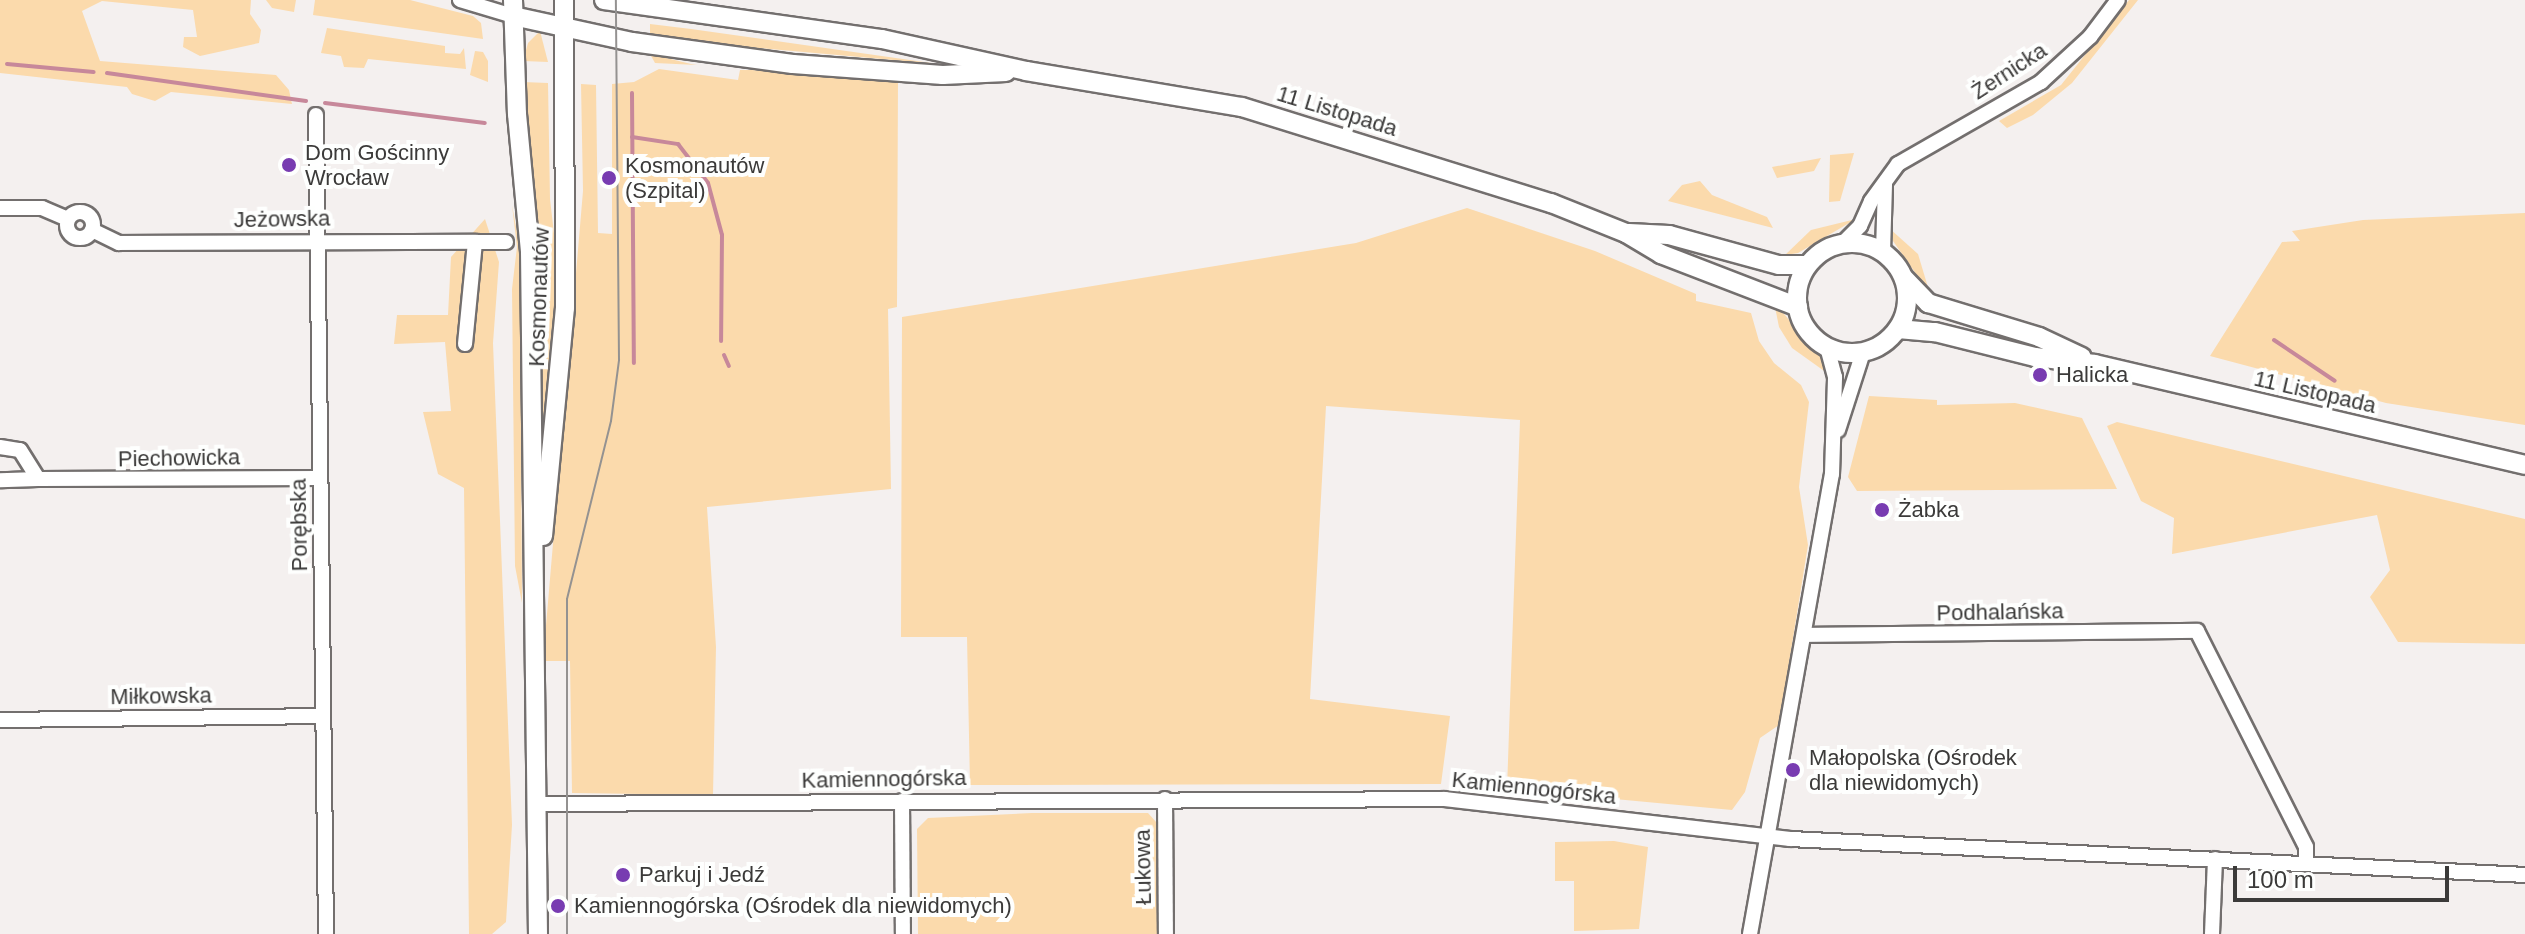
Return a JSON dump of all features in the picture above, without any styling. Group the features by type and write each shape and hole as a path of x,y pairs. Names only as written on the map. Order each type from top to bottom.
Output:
{"main road":[{"name":"Kosmonautów","path":"535,594 565,308 564,0"},
{"name":"11 Listopada","path":"604,0 882,39 1026,71 1242,107 1551,203 1626,233 1661,254 1798,307"},
{"name":"11 Listopada","path":"513,8 564,27 793,64 943,75 1026,71"},
{"name":"Kosmonautów","path":"513,8 530,252 538,934"},
{"name":"11 Listopada","path":"1626,233 1669,235 1779,265 1807,265"},
{"path":"1843,243 1883,252 1904,278 1906,310 1898,329 1863,352 1827,347 1808,331 1798,307 1798,285 1807,265 1843,243"},
{"name":"11 Listopada","path":"1904,278 1928,303 2039,337 2095,364"},
{"name":"11 Listopada","path":"1898,329 2095,364 2525,465"}],"street":[{"path":"460,0 513,8"},
{"name":"Żernicka","path":"1885,183 1907,157 2041,82 2090,37 2118,0"},
{"name":"Porębska","path":"316,115 326,934"},
{"path":"1843,243 1860,226 1885,183"},
{"path":"1883,252 1885,183"},
{"name":"Jeżowska","path":"0,208 42,208 68,219 86,213 92,230 119,243 506,242"},
{"path":"465,344 475,242"},
{"path":"1827,347 1834,371 1836,435"},
{"path":"1750,934 1804,635 1836,435 1863,352"},
{"path":"0,447 20,450 38,479"},
{"name":"Piechowicka","path":"0,480 320,478"},
{"name":"Podhalańska","path":"1804,635 2197,631 2306,847 2306,863"},
{"name":"Miłkowska","path":"0,720 323,716"},
{"name":"Kamiennogórska","path":"535,804 1165,799 1481,802 1768,837 2525,875"},
{"name":"Łukowa","path":"1165,799 1166,934"},
{"path":"902,801 903,934"},
{"path":"2212,934 2215,859"}],"shaded area":[{"path":"0,0 251,0 250,14 261,30 259,43 200,56 183,47 184,37 197,37 193,10 102,1 82,11 100,61 276,75 289,90 292,104 171,92 155,101 132,94 127,87 0,73"},
{"path":"266,0 296,0 294,12 272,8"},
{"path":"315,0 410,0 473,16 481,23 483,39 313,15"},
{"path":"2129,0 2138,0 2072,83 2033,115 2007,128 1999,121 2061,85"},
{"path":"650,24 691,29 938,64 650,35"},
{"path":"327,28 445,46 445,53 460,54 464,48 466,69 368,59 364,68 344,67 341,56 321,53"},
{"path":"540,31 548,62 523,61 528,43"},
{"path":"475,51 483,52 488,61 488,82 470,75"},
{"path":"650,54 691,64 697,65 655,63"},
{"path":"659,69 738,80 740,70 752,70 898,81 897,307 888,309 891,489 707,507 716,647 713,795 572,793 570,661 543,661 583,191 581,84 596,85 598,233 612,234 612,84 634,82"},
{"path":"523,82 548,83 550,199 558,268 542,474 540,290"},
{"path":"1854,153 1840,201 1829,202 1830,155"},
{"path":"1821,158 1814,171 1777,178 1772,167"},
{"path":"1700,181 1712,195 1767,217 1773,228 1668,201 1682,185"},
{"path":"512,205 520,248 522,603 515,566 512,289 517,247"},
{"path":"1467,208 1595,251 1696,294 1696,301 1751,313 1759,341 1774,363 1801,385 1809,402 1799,487 1808,545 1779,725 1760,738 1745,792 1732,810 1507,789 1520,420 1326,406 1310,699 1450,716 1441,784 970,785 967,637 901,637 902,317 1356,243"},
{"path":"2525,213 2525,425 2386,403 2210,356 2282,242 2300,241 2292,231 2363,220"},
{"path":"485,219 499,262 493,343 512,825 506,922 492,934 469,934 464,488 438,474 423,412 451,411 445,342 394,344 397,315 448,315 451,257"},
{"path":"1856,219 1798,253 1785,255 1811,230"},
{"path":"1889,228 1918,254 1930,294 1893,241"},
{"path":"1774,302 1821,358 1827,373 1792,348 1779,327"},
{"path":"1869,396 1937,400 1937,405 2015,403 2082,418 2117,489 1857,491 1848,477"},
{"path":"2117,422 2525,519 2525,644 2398,642 2370,597 2390,570 2377,515 2172,554 2174,518 2141,501 2107,426"},
{"path":"1032,813 1148,813 1157,823 1158,934 918,934 917,829 928,818"},
{"path":"1614,841 1648,847 1639,929 1574,931 1574,881 1555,881 1555,842"}],"waterway":[{"path":"7,64 94,72"},
{"path":"107,73 306,101"},
{"path":"632,93 634,363"},
{"path":"325,103 485,123"},
{"path":"632,137 678,144 708,183 722,235 721,341"},
{"path":"2274,340 2335,381"},
{"path":"724,355 729,366"}],"tram line":[{"path":"567,934 567,599 611,421 619,360 616,0"}],"place":[{"name":"Dom Gościnny Wrocław","path":"289,165"},
{"name":"Kosmonautów (Szpital)","path":"609,178"},
{"name":"Halicka","path":"2040,375"},
{"name":"Żabka","path":"1882,510"},
{"name":"Małopolska (Ośrodek dla niewidomych)","path":"1793,770"},
{"name":"Parkuj i Jedź","path":"623,875"},
{"name":"Kamiennogórska (Ośrodek dla niewidomych)","path":"558,906"}]}
